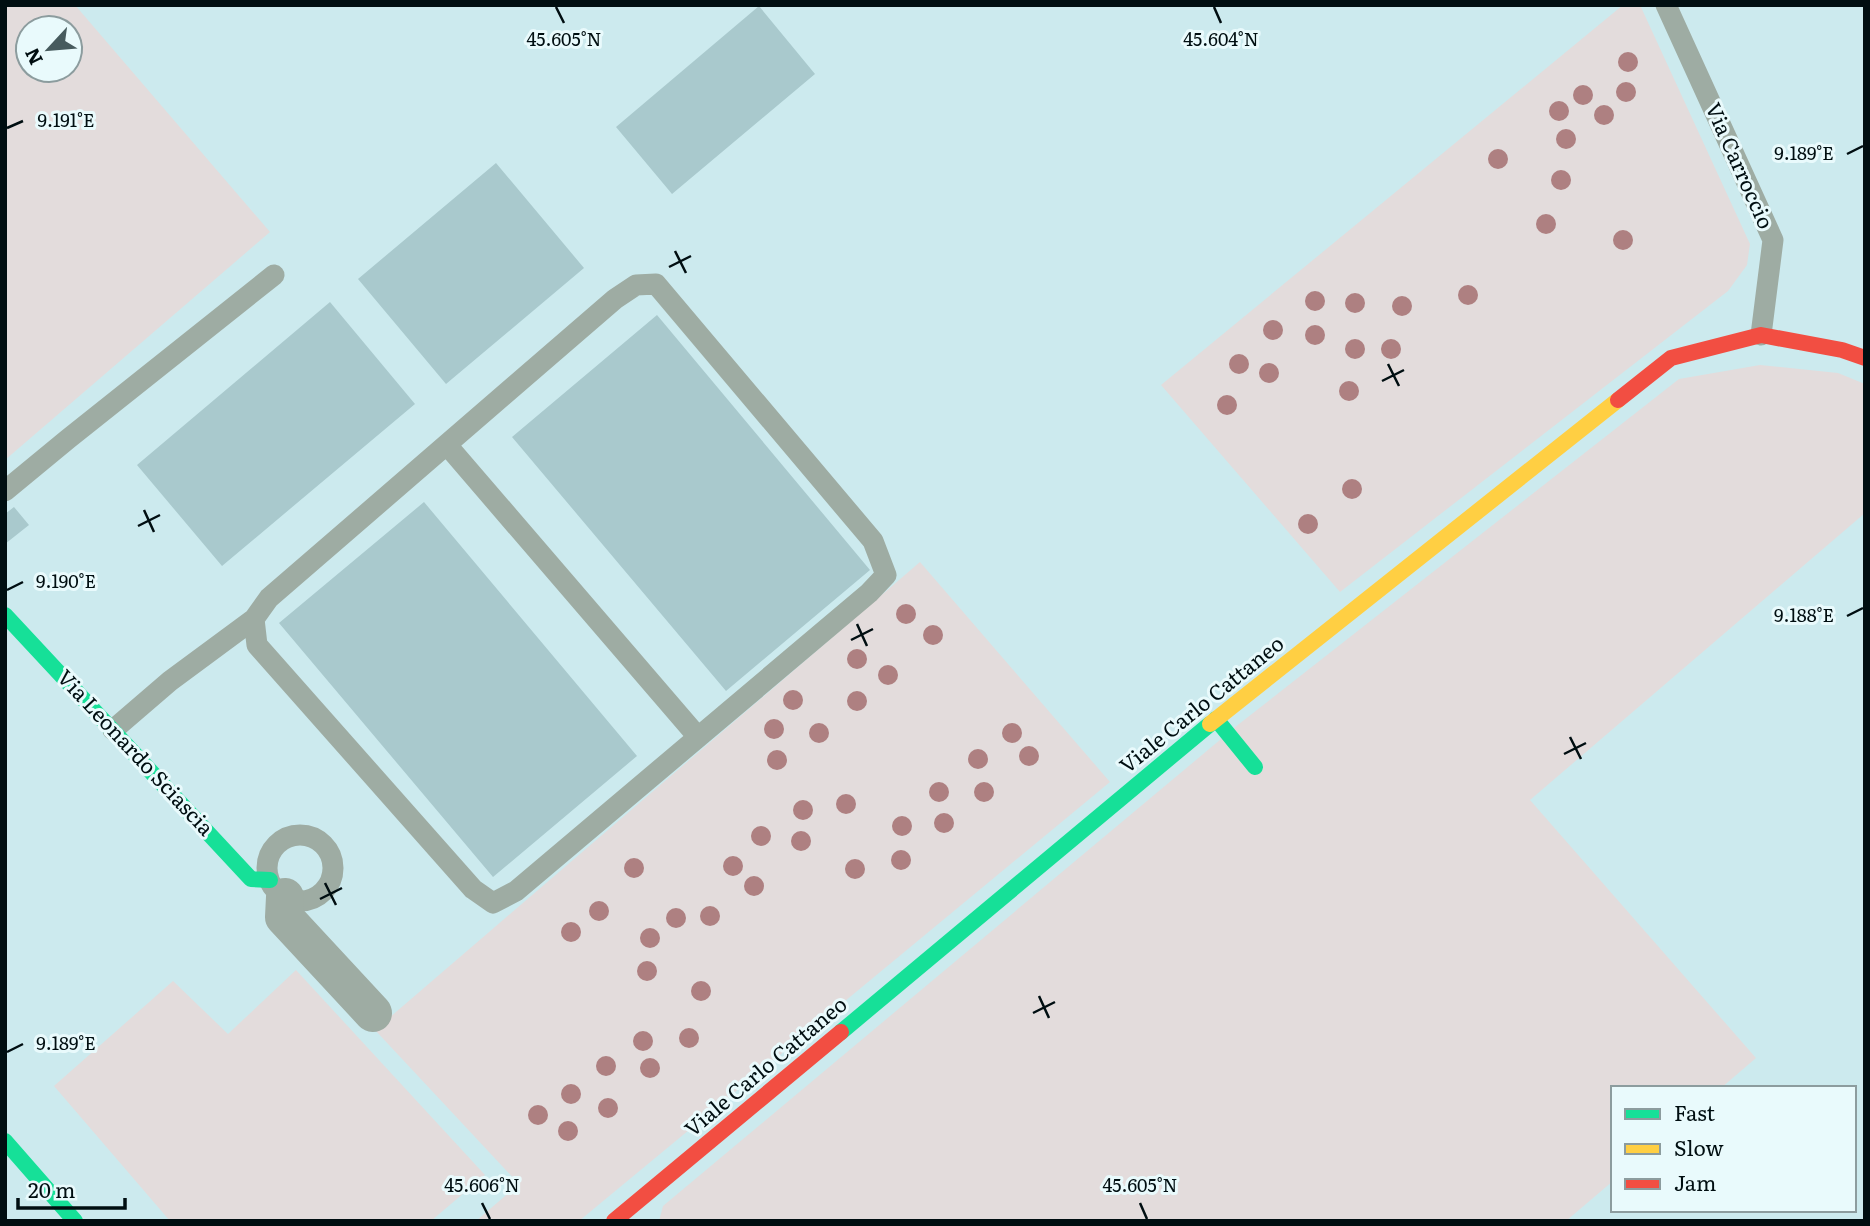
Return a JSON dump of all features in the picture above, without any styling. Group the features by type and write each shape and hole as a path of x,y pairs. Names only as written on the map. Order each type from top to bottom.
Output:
{"street":[{"name":"Viale Carlo Cattaneo","path":"614,1221 1216,719 1671,358 1761,335 1842,350 1865,358"},
{"name":"Via Leonardo Sciascia","path":"5,615 251,879 277,889 284,917 373,1013"},
{"path":"1216,719 1255,767"},
{"path":"5,1141 75,1221"}],"lane":[{"name":"Via Carroccio","path":"1666,5 1773,240 1761,335"},
{"path":"5,491 274,275"},
{"path":"113,730 170,681 254,619 269,598 615,299 636,285 656,284 873,541 886,575 858,602 516,891 494,903 473,889 257,645 254,619"},
{"path":"447,445 698,737"}],"shaded area":[{"path":"5,5 75,5 83,14 14,14 14,84 84,84 84,15 270,232 5,460"},
{"path":"1623,5 1640,5 1750,244 1747,265 1728,291 1340,592 1161,385"},
{"path":"1760,365 1838,373 1865,384 1865,513 1530,800 1756,1058 1723,1086 1611,1086 1611,1183 1566,1221 659,1221 663,1206 1239,724 1679,379"},
{"path":"920,562 1110,782 579,1221 476,1221 519,1184 375,1030"},
{"path":"296,970 485,1175 431,1221 170,1221 54,1086 173,981 228,1034"}],"building":[{"path":"759,6 815,74 672,194 616,127"},
{"path":"496,163 584,268 446,384 358,279"},
{"path":"330,302 415,404 222,566 137,465"},
{"path":"657,315 870,570 726,691 512,437"},
{"path":"424,502 637,756 493,877 279,623"},
{"path":"14,507 29,525 5,544 5,514"}],"traffic: fast":[{"path":"5,615 251,879 270,880"},
{"path":"1216,719 1255,767"},
{"path":"841,1032 1210,724"},
{"path":"5,1141 75,1221"}],"traffic: slow":[{"path":"1210,724 1618,400"}],"traffic: jam":[{"path":"1618,400 1671,358 1761,335 1842,350 1865,358"},
{"path":"614,1221 841,1032"}]}
